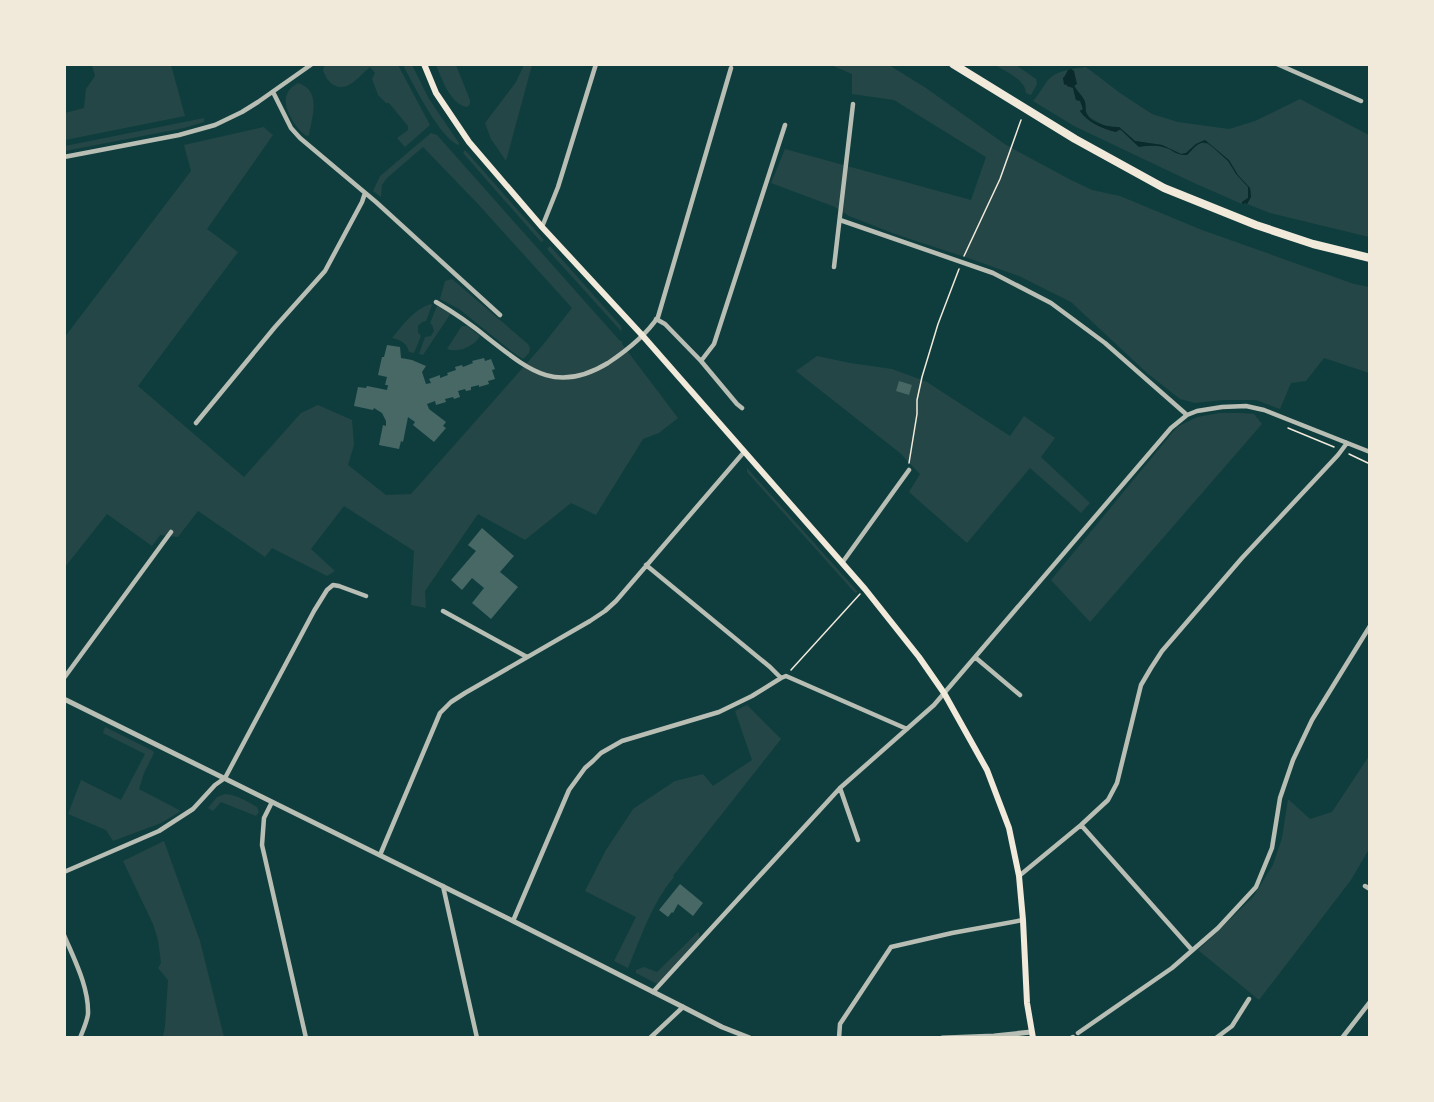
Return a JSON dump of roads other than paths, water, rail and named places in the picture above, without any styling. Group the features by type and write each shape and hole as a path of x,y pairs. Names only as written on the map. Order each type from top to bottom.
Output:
{"highway":[{"path":"953,64 1075,140 1164,188 1256,225 1313,244 1370,258"}],"main road":[{"path":"424,64 436,93 469,142 865,589 919,657 944,693 980,754 1009,828 1019,876 1027,1003 1032,1035"}],"street":[{"path":"64,157 179,135 215,125 242,112 312,64"},
{"path":"542,227 558,187 596,64"},
{"path":"1277,64 1360,101"},
{"path":"436,302 461,317 523,365 537,373 557,377 577,377 613,359 652,326 656,319 731,68"},
{"path":"273,92 291,128 300,138 365,193 500,315"},
{"path":"834,267 854,104"},
{"path":"701,361 714,344 785,125"},
{"path":"196,423 275,327 325,271 365,193"},
{"path":"840,220 993,273 1052,303 1105,343 1187,415"},
{"path":"656,319 665,324 701,361 742,408"},
{"path":"654,992 840,788 934,705 1171,428 1187,415 1222,407 1246,406 1284,417 1370,452"},
{"path":"1019,876 1082,825 1108,800 1117,783 1141,685 1162,651 1242,558 1347,443"},
{"path":"380,855 440,713 451,702 605,611 744,452"},
{"path":"842,563 909,470"},
{"path":"64,678 171,532"},
{"path":"646,565 783,677 906,729"},
{"path":"64,872 159,831 193,809 215,785 225,778 314,610 327,590 333,585 366,596"},
{"path":"443,611 527,657"},
{"path":"1078,1033 1154,981 1192,951 1218,928 1256,887 1272,848 1280,798 1293,760 1312,720 1370,626"},
{"path":"976,658 1020,694"},
{"path":"513,921 569,790 585,768 602,753 622,741 719,712 783,677"},
{"path":"64,699 722,1027 750,1038"},
{"path":"840,788 858,840"},
{"path":"272,802 264,818 262,845 306,1038"},
{"path":"1082,825 1192,951"},
{"path":"443,886 477,1038"},
{"path":"839,1038 840,1024 891,947 1023,920"},
{"path":"64,934 81,977 86,997 88,1016 80,1038"},
{"path":"1216,1038 1232,1026 1249,999"},
{"path":"1342,1038 1370,1002"},
{"path":"650,1038 683,1007"},
{"path":"942,1038 1032,1035"}]}
